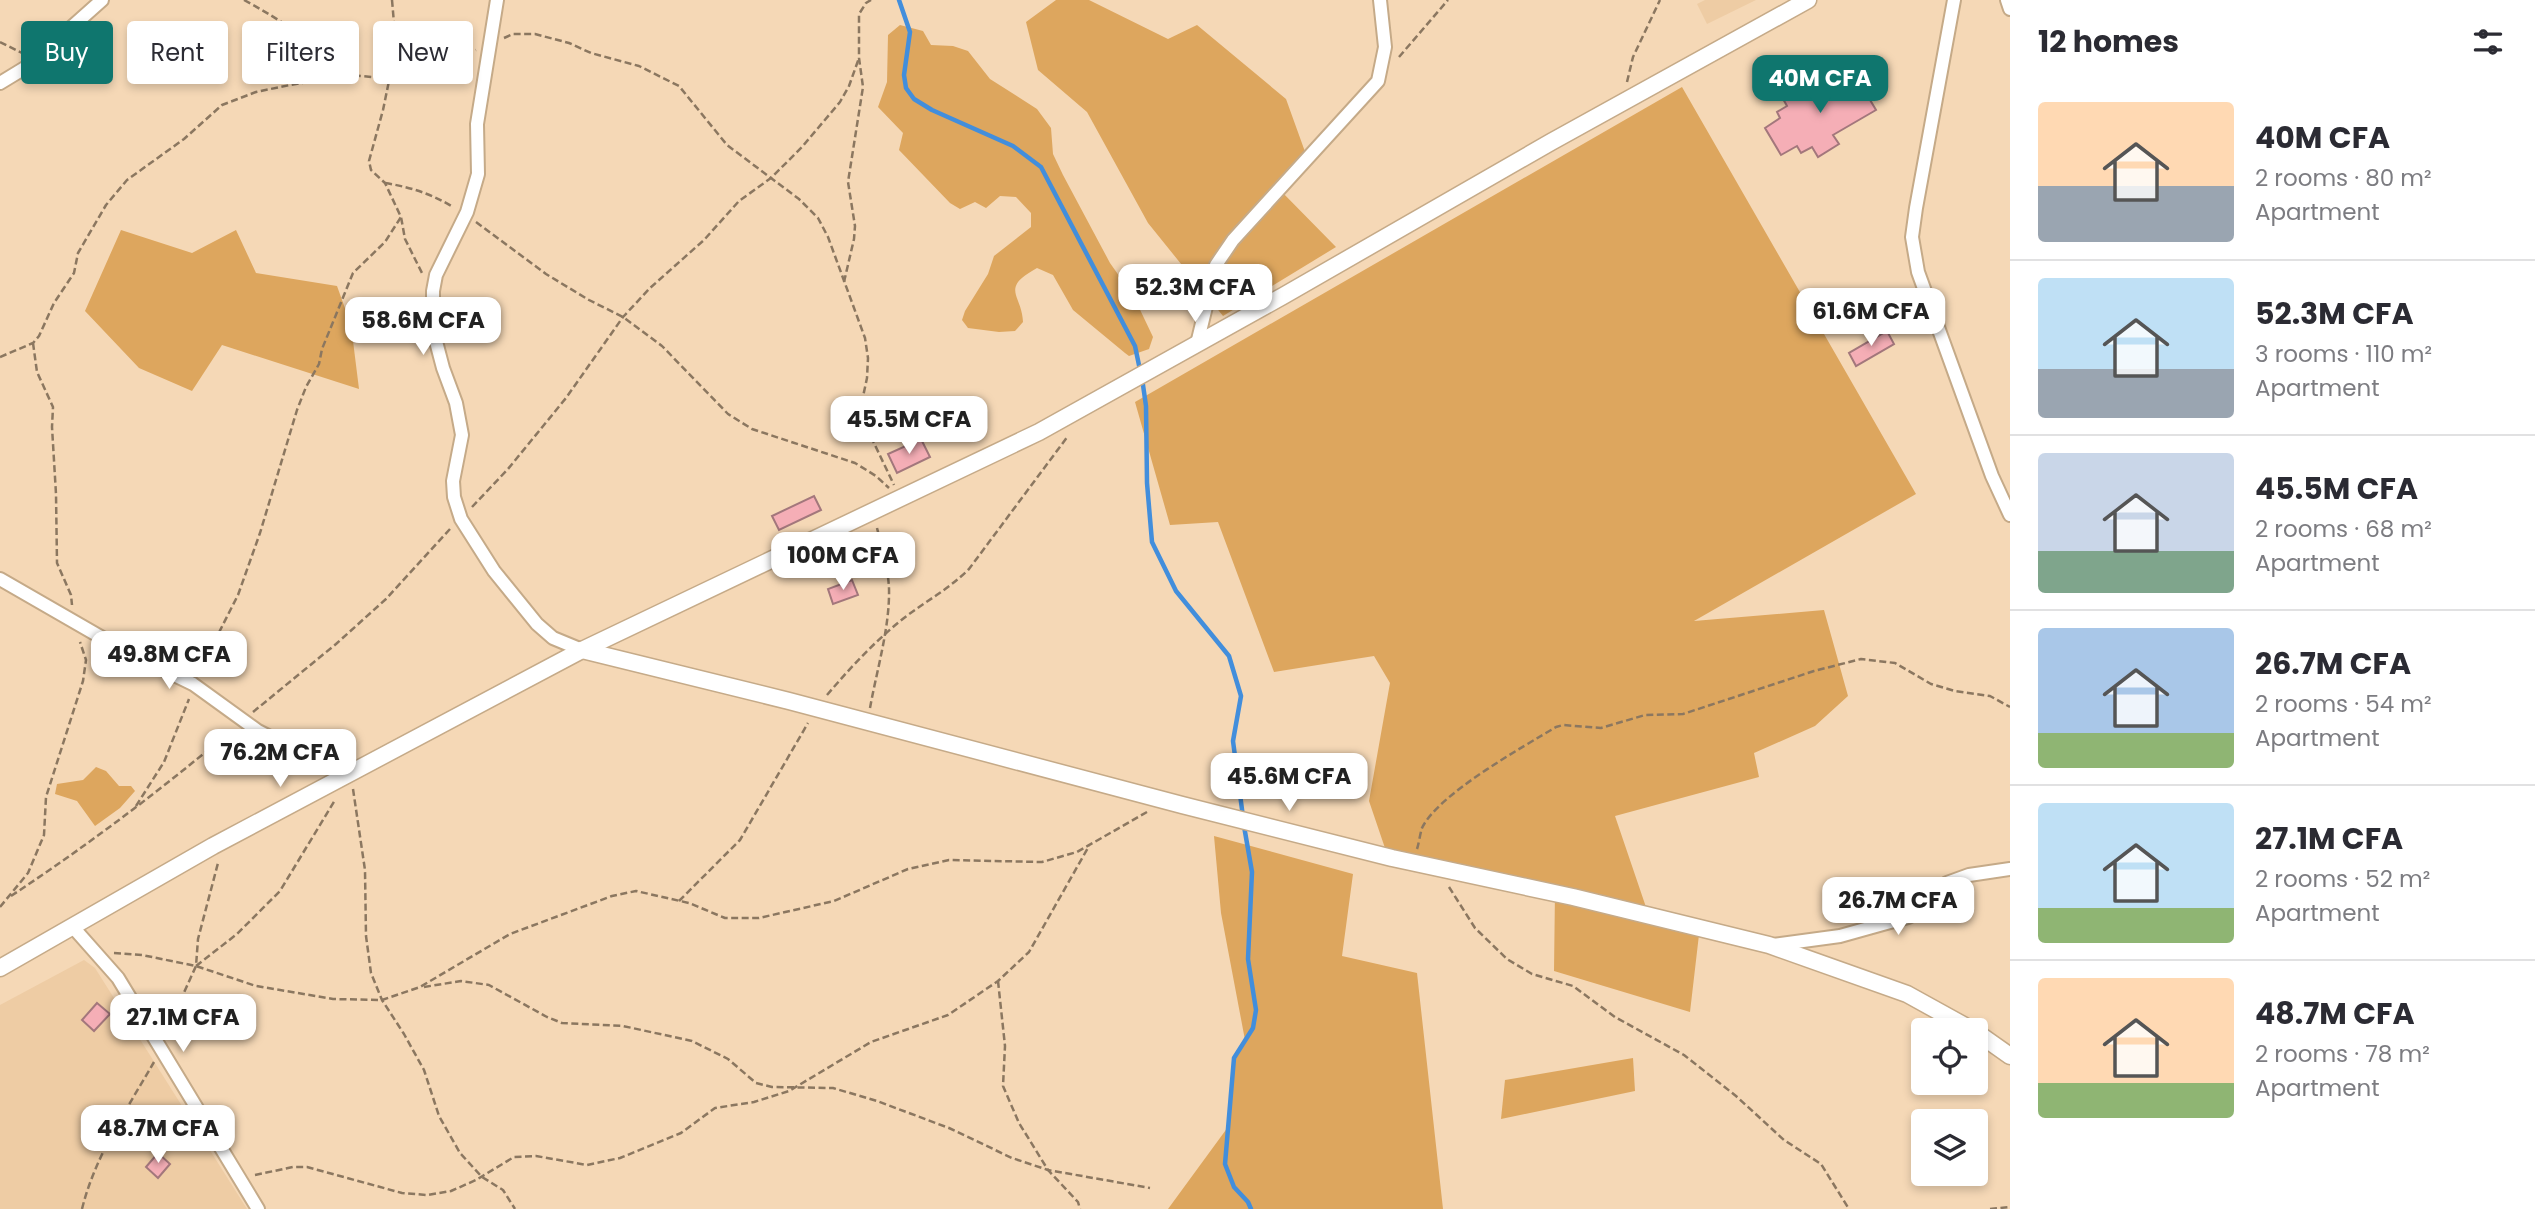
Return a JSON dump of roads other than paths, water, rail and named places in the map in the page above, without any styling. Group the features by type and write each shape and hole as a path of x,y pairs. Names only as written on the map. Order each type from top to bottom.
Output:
{"street":[{"path":"0,83 35,60 102,0"},
{"path":"497,0 477,124 478,174 466,215 436,275 433,290 433,330 456,404 462,435 453,481 454,497 461,519 494,571 537,624 553,638 582,650 867,721 1166,801 1414,863 1573,897 1769,945 1907,994 1951,1018"},
{"path":"1196,344 1216,265 1233,240 1378,81 1385,47 1380,0"},
{"path":"0,968 213,846 582,650 1039,432 1808,0"},
{"path":"1954,0 1912,237 1918,272 1992,476 2010,515"},
{"path":"2007,0 2010,9"},
{"path":"0,579 72,622 193,684 258,732 307,757 350,772"},
{"path":"1769,945 1840,936 1908,917 1928,906 1947,883 1969,875 2010,869"},
{"path":"72,926 118,978 258,1209"},
{"path":"1988,1040 2010,1056"}],"waterway":[{"path":"899,0 910,32 904,75 906,88 914,99 932,110 1013,146 1041,167 1135,346 1140,370"},
{"path":"1142,378 1146,406 1147,483 1152,542 1176,591 1229,656 1241,696 1233,741 1243,817"},
{"path":"1244,826 1252,872 1248,959 1256,1010 1253,1028 1234,1058 1225,1164 1234,1187 1251,1209"}]}
